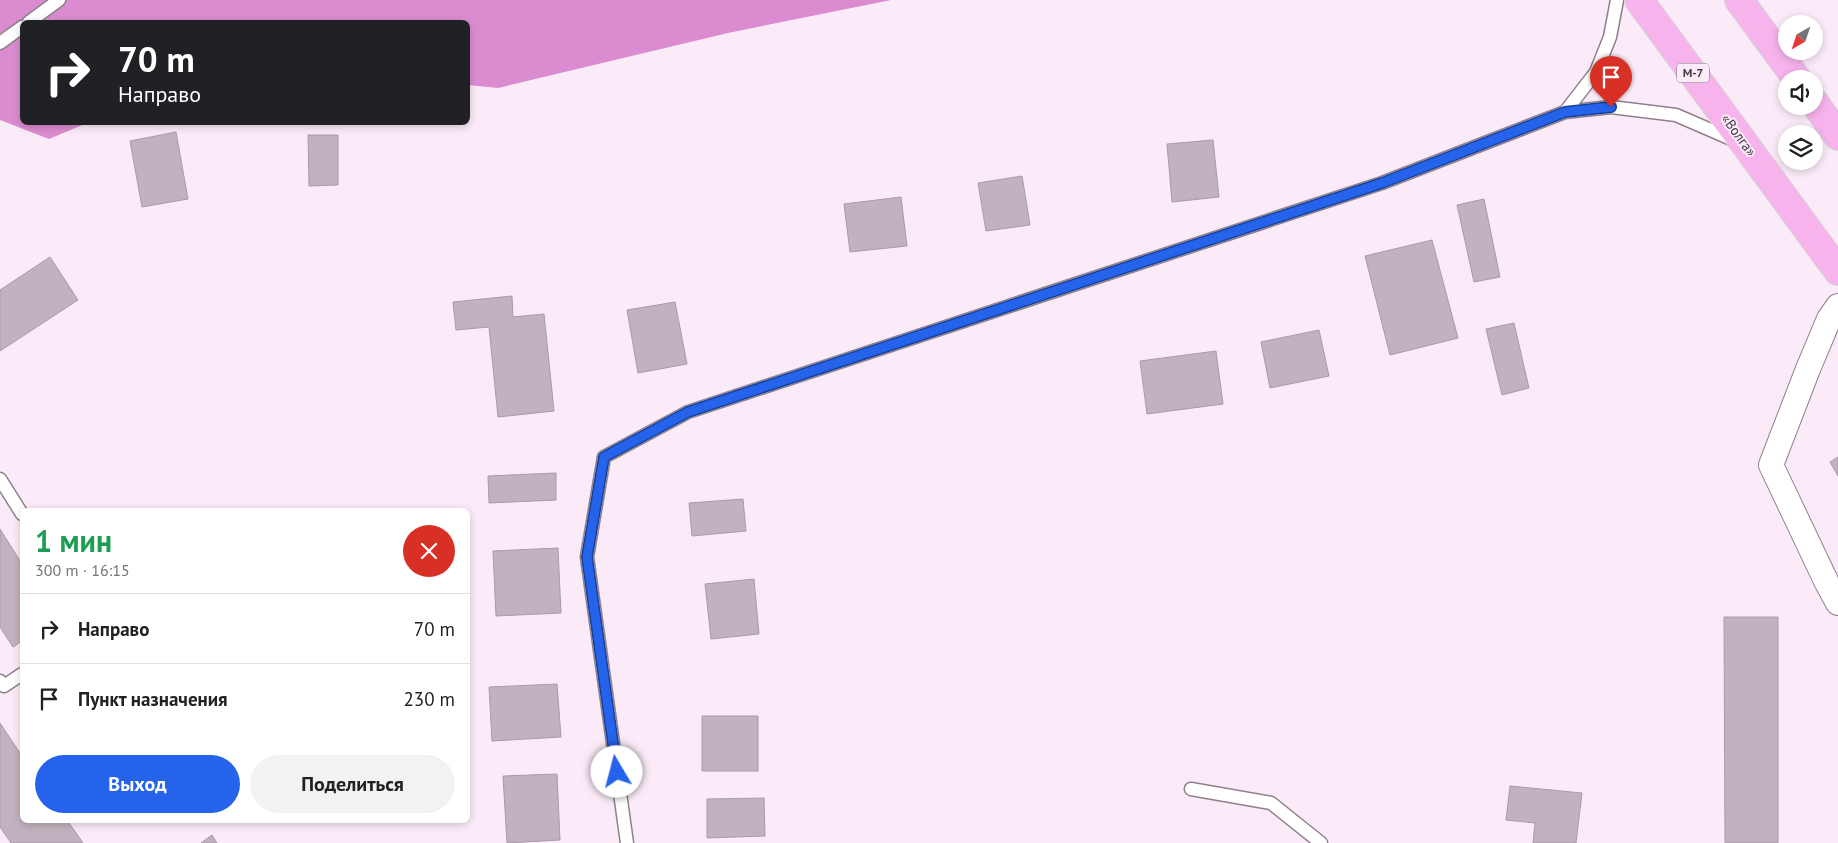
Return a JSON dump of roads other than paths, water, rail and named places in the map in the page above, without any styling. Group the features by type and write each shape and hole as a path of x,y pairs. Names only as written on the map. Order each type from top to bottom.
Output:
{"highway":[{"name":"«Волга»","path":"1639,0 1838,271"},
{"path":"1739,0 1790,70"},
{"path":"1823,115 1838,136"}],"street":[{"path":"1838,306 1808,369 1771,465 1826,583 1838,603"}],"lane":[{"path":"32,20 59,0"},
{"path":"1565,112 1596,72 1610,37 1617,0"},
{"path":"0,43 20,28"},
{"path":"627,843 587,557 604,457 688,412 1382,183 1565,112 1611,107 1676,115 1747,146"},
{"path":"0,479 20,511"},
{"path":"0,681 4,686 20,675"},
{"path":"1191,789 1271,803 1321,843"}]}
